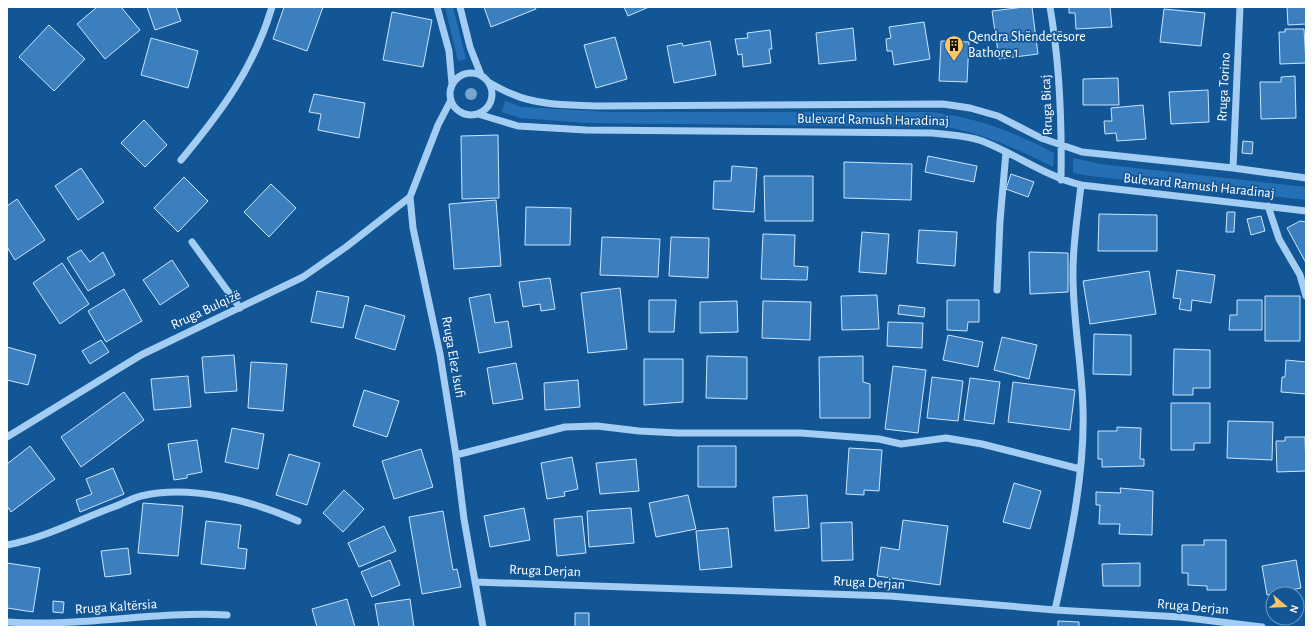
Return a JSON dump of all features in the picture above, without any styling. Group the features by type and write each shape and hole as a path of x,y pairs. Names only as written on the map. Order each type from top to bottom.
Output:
{"street":[{"path":"181,160 215,119 247,71 272,7"},
{"path":"437,7 449,51 452,84 450,89 451,100"},
{"name":"Bulevard Ramush Haradinaj","path":"460,7 470,47 481,74 490,83 512,95 526,99 588,106 943,104 970,108 998,116 1062,146 1091,154 1233,168 1306,178"},
{"name":"Rruga Bicaj","path":"1050,7 1057,46 1061,92 1061,180"},
{"name":"Rruga Torino","path":"1233,168 1240,7"},
{"path":"452,84 461,75 474,72 481,74"},
{"path":"478,114 484,111 491,101 492,95 490,83"},
{"name":"Bulevard Ramush Haradinaj","path":"451,100 459,111 465,114 478,114 518,126 586,130 932,133 960,136 980,140 1061,180 1081,185 1306,211"},
{"name":"Rruga Elez Isufi","path":"451,100 438,125 410,197 413,228 440,354 456,455 464,519 483,627"},
{"path":"997,290 1000,221 1006,152"},
{"path":"1055,610 1071,535 1080,469 1084,409 1076,338 1073,270 1081,185"},
{"name":"Rruga Bulqizë","path":"7,437 142,355 303,277 346,247 410,197"},
{"path":"1268,206 1279,239 1300,275 1306,296"},
{"path":"192,242 240,308"},
{"path":"456,455 565,427 597,426 639,431 678,433 801,433 879,439 901,444 946,438 982,444 1080,469"},
{"path":"7,545 20,543 67,526 142,496 179,492 210,494 244,502 298,521"},
{"name":"Rruga Derjan","path":"475,582 890,596 1055,610 1180,617 1262,627"},
{"name":"Rruga Kaltërsia","path":"7,622 43,624 140,618 227,615"}],"shaded area":[{"path":"445,7 453,7 466,59 458,61"},
{"path":"505,101 522,107 610,112 930,112 947,114 994,126 1024,138 1054,153 1053,167 988,138 947,127 588,123 520,118 502,112"},
{"path":"1073,158 1100,164 1306,187 1306,200 1073,173"}],"building":[{"path":"97,7 121,7 140,30 105,59 77,24"},
{"path":"147,7 176,7 181,21 155,30"},
{"path":"284,7 323,7 307,51 273,39"},
{"path":"484,7 535,7 536,9 491,27"},
{"path":"624,7 649,7 628,16"},
{"path":"1032,7 1038,54 999,59 992,11"},
{"path":"1069,7 1110,7 1112,27 1076,29 1075,13 1069,13"},
{"path":"1287,7 1306,7 1306,24 1288,25"},
{"path":"1164,9 1205,13 1201,46 1160,42"},
{"path":"392,12 432,20 423,67 383,60"},
{"path":"924,22 930,59 894,65 892,51 887,51 886,39 891,38 889,27"},
{"path":"49,25 85,59 54,91 19,57"},
{"path":"853,28 856,60 819,64 816,33"},
{"path":"1285,29 1304,29 1306,63 1280,64 1279,32 1285,32"},
{"path":"770,30 772,49 769,49 771,63 743,67 742,54 738,55 735,39 748,38 747,33"},
{"path":"615,37 627,79 596,88 584,45"},
{"path":"151,38 198,51 188,88 141,75"},
{"path":"710,41 716,75 674,83 667,46 682,43 683,46"},
{"name":"Qendra Shëndetësore Bathore 1","path":"941,41 969,42 967,82 939,81"},
{"path":"1295,76 1296,118 1261,119 1260,82 1281,82 1281,77"},
{"path":"1118,78 1119,105 1083,105 1083,79"},
{"path":"1208,90 1209,122 1171,124 1169,92"},
{"path":"314,94 365,103 359,138 318,130 321,114 309,112"},
{"path":"1143,105 1146,139 1117,141 1116,133 1105,134 1104,121 1112,121 1111,108"},
{"path":"144,120 167,145 145,167 121,143"},
{"path":"498,135 499,198 462,199 461,136"},
{"path":"1243,141 1253,142 1252,154 1242,153"},
{"path":"928,156 977,166 974,182 925,172"},
{"path":"844,162 912,164 911,200 844,198"},
{"path":"732,166 757,168 754,212 713,209 714,181 731,181"},
{"path":"81,168 104,202 78,220 55,186"},
{"path":"1011,174 1034,182 1028,197 1006,189"},
{"path":"764,176 813,176 813,221 765,221"},
{"path":"184,177 208,201 178,232 154,208"},
{"path":"271,184 296,208 269,237 244,212"},
{"path":"17,199 45,240 15,260 7,247 7,206"},
{"path":"496,200 501,266 454,269 449,204"},
{"path":"526,207 571,208 570,245 525,245"},
{"path":"1227,212 1235,212 1234,232 1226,232"},
{"path":"1099,214 1157,215 1157,251 1098,251"},
{"path":"1261,216 1265,231 1251,235 1247,219"},
{"path":"1300,221 1306,222 1306,263 1287,228"},
{"path":"919,230 957,232 955,266 917,263"},
{"path":"862,232 889,234 886,274 859,272"},
{"path":"763,234 795,235 794,266 808,267 807,280 761,279"},
{"path":"602,237 660,239 658,277 600,275"},
{"path":"671,237 709,238 708,278 669,276"},
{"path":"81,250 90,262 103,252 115,275 88,291 67,258"},
{"path":"1029,252 1068,253 1068,292 1030,294"},
{"path":"172,260 189,286 160,305 143,280"},
{"path":"62,263 89,304 60,324 33,283"},
{"path":"1177,270 1215,275 1211,303 1192,300 1191,311 1179,309 1181,299 1173,298"},
{"path":"1149,271 1156,314 1090,324 1083,281"},
{"path":"550,278 555,309 541,311 540,304 523,307 519,282"},
{"path":"620,288 627,349 588,353 581,293"},
{"path":"124,289 142,321 106,342 88,311"},
{"path":"317,291 349,297 343,328 311,322"},
{"path":"490,294 495,323 508,321 512,347 479,353 469,298"},
{"path":"877,295 879,329 842,330 841,296"},
{"path":"1265,296 1300,296 1300,341 1265,341"},
{"path":"649,300 676,300 674,332 649,332"},
{"path":"947,300 979,300 979,322 968,322 967,331 947,330"},
{"path":"1237,300 1262,300 1262,330 1229,330 1230,315 1237,315"},
{"path":"737,301 738,332 700,333 700,302"},
{"path":"763,301 811,302 810,340 762,338"},
{"path":"365,305 405,316 395,350 355,338"},
{"path":"899,305 925,308 924,317 898,314"},
{"path":"888,322 923,323 922,348 887,346"},
{"path":"1094,334 1131,335 1131,375 1093,374"},
{"path":"948,335 983,342 978,367 943,360"},
{"path":"1002,337 1037,345 1029,379 994,370"},
{"path":"101,340 109,352 90,364 82,351"},
{"path":"7,347 36,355 28,385 7,380"},
{"path":"1174,349 1210,350 1210,388 1193,388 1193,395 1173,395"},
{"path":"234,355 237,391 205,393 202,357"},
{"path":"707,356 747,357 747,399 706,398"},
{"path":"863,356 863,382 870,384 870,418 820,418 819,357"},
{"path":"644,359 683,359 683,402 644,405"},
{"path":"1286,360 1306,362 1306,394 1281,392 1282,377 1285,377"},
{"path":"251,362 287,364 283,411 248,408"},
{"path":"516,363 523,399 493,404 487,368"},
{"path":"893,366 926,370 918,433 885,429"},
{"path":"188,376 191,407 154,410 151,379"},
{"path":"932,377 963,381 958,421 927,418"},
{"path":"970,378 1000,382 994,424 964,420"},
{"path":"578,380 580,407 545,410 544,383"},
{"path":"1013,382 1075,390 1070,430 1008,422"},
{"path":"364,390 399,401 387,437 353,426"},
{"path":"124,392 144,420 81,467 61,437"},
{"path":"1171,403 1210,403 1210,443 1194,443 1194,450 1171,450"},
{"path":"1228,421 1273,422 1272,460 1227,458"},
{"path":"1117,427 1141,428 1140,459 1144,459 1144,466 1102,467 1102,459 1098,459 1098,431 1117,431"},
{"path":"232,428 264,434 258,469 225,462"},
{"path":"1285,437 1305,437 1306,471 1277,472 1276,441 1285,441"},
{"path":"197,440 202,472 187,475 187,478 174,480 168,444"},
{"path":"30,446 55,479 11,512 7,506 7,464"},
{"path":"698,446 736,446 736,487 698,487"},
{"path":"849,448 882,450 879,491 864,490 864,495 846,494"},
{"path":"421,449 433,487 394,499 382,461"},
{"path":"289,454 320,463 307,505 276,495"},
{"path":"572,457 578,489 564,492 565,496 547,499 541,463"},
{"path":"636,459 639,491 600,494 596,463"},
{"path":"113,468 124,494 80,512 76,500 92,494 86,479"},
{"path":"1014,483 1041,491 1030,529 1003,522"},
{"path":"1120,488 1153,491 1152,535 1119,534 1120,524 1099,524 1100,505 1096,505 1096,492 1121,493"},
{"path":"344,490 364,509 343,532 323,513"},
{"path":"688,495 696,529 656,537 649,503"},
{"path":"807,495 809,528 775,531 773,497"},
{"path":"143,503 183,506 178,556 138,553"},
{"path":"524,508 530,540 490,547 484,516"},
{"path":"631,508 634,543 589,547 587,511"},
{"path":"443,511 453,570 457,569 461,587 422,594 409,517"},
{"path":"582,516 586,553 557,556 554,519"},
{"path":"903,520 948,526 940,585 877,576 881,547 899,550"},
{"path":"206,521 241,525 238,548 247,549 245,569 201,564"},
{"path":"852,522 853,560 822,561 821,523"},
{"path":"384,526 396,551 359,567 348,543"},
{"path":"728,528 732,567 700,570 696,531"},
{"path":"1204,540 1226,540 1226,590 1207,590 1207,586 1188,585 1188,573 1182,573 1182,545 1204,545"},
{"path":"128,548 131,574 105,577 101,551"},
{"path":"390,560 400,585 372,597 361,572"},
{"path":"1296,560 1301,586 1265,586 1262,566"},
{"path":"7,563 40,568 33,612 7,608"},
{"path":"1140,563 1140,586 1103,586 1102,564"},
{"path":"347,599 355,627 317,627 312,609"},
{"path":"410,599 414,627 379,627 375,604"},
{"path":"53,601 64,602 63,613 53,612"},
{"path":"575,613 589,613 589,627 575,627"},
{"path":"1058,621 1079,622 1079,627 1058,627"}],"place":[{"name":"Qendra Shëndetësore Bathore 1","path":"954,62"}]}
